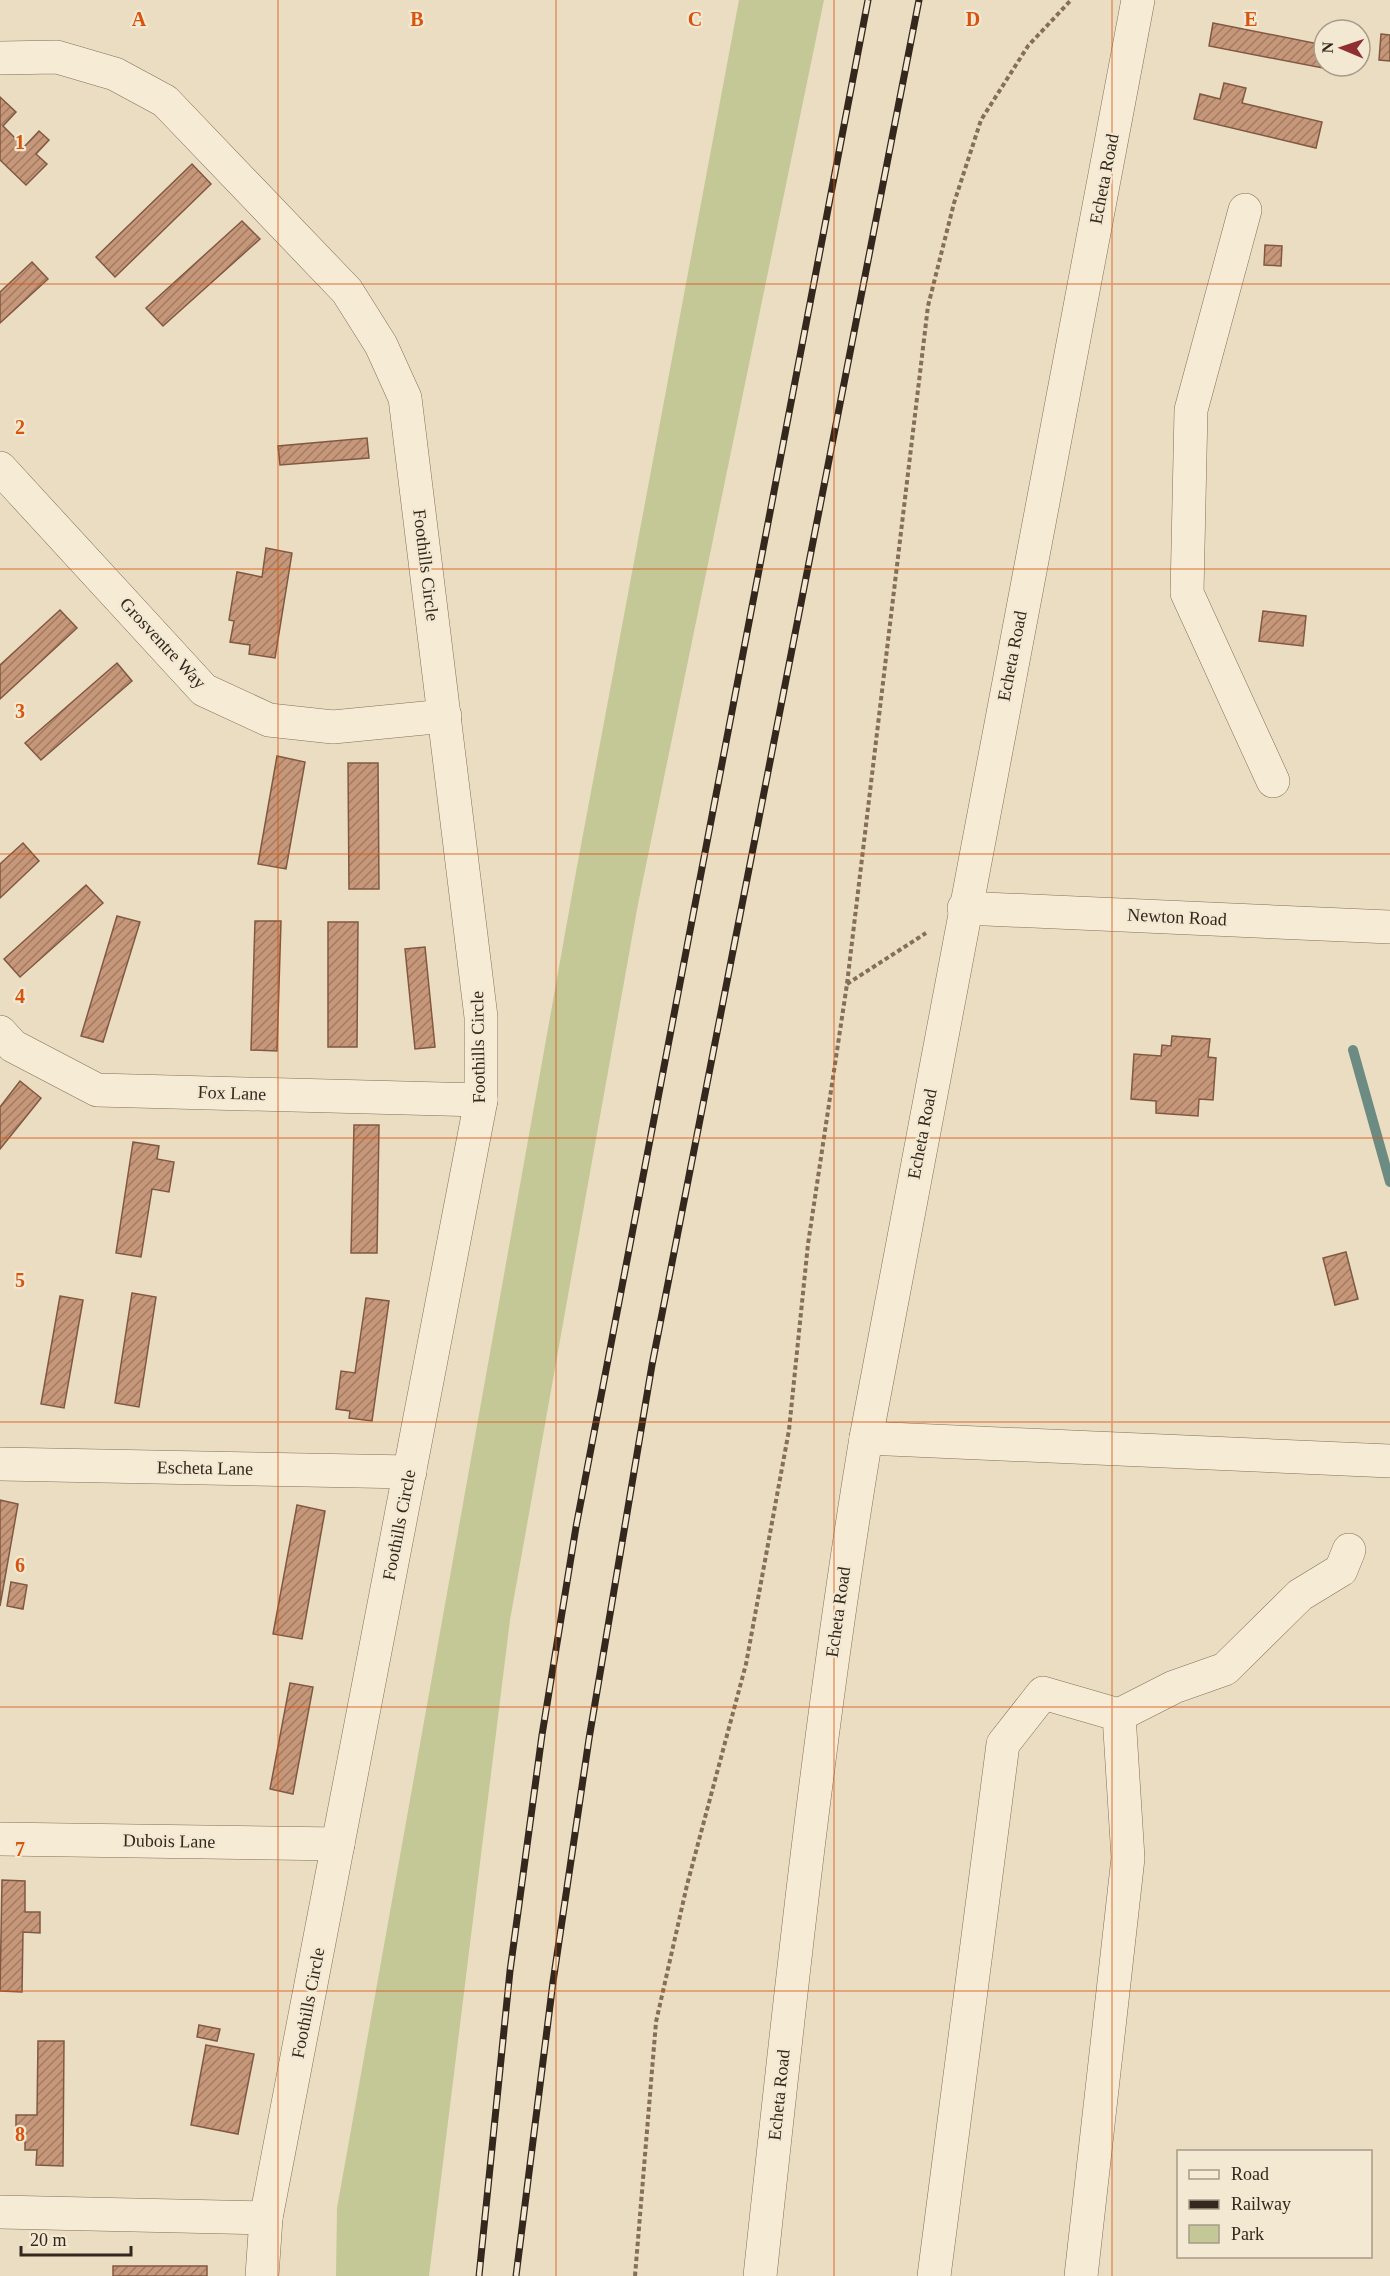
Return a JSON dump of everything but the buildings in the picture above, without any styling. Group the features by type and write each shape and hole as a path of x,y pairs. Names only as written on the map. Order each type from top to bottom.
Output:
{"street":[{"name":"Echeta Road","path":"760,2276 793,1966 838,1611 866,1438 964,908 1138,0"},
{"name":"Foothills Circle","path":"0,58 57,57 115,74 165,100 347,291 381,345 405,398 481,1017 481,1100 266,2218 262,2276"},
{"path":"1245,210 1191,410 1187,593 1273,781"},
{"name":"Grosventre Way","path":"0,468 204,690 269,720 333,727 445,716"},
{"name":"Newton Road","path":"964,908 1390,927"},
{"name":"Fox Lane","path":"0,1032 13,1046 97,1089 481,1100"},
{"path":"866,1438 1390,1461"},
{"name":"Escheta Lane","path":"0,1464 410,1472"},
{"path":"934,2276 1003,1744 1043,1693 1119,1715 1174,1687 1225,1669 1300,1595 1341,1570 1349,1550"},
{"path":"1081,2276 1128,1858 1119,1715"},
{"name":"Dubois Lane","path":"0,1839 338,1844"},
{"path":"0,2212 266,2218"}],"path":[{"path":"635,2276 656,2022 687,1885 746,1664 789,1430 808,1244 847,984 928,306 954,203 981,120 1028,46 1071,0"},
{"path":"847,984 964,908"}],"green space":[{"path":"739,0 824,0 638,904 510,1620 429,2276 336,2276 337,2208 576,872"}],"waterway":[{"path":"1353,1050 1390,1182"}],"railway":[{"path":"479,2276 510,1971 542,1735 576,1527 868,0"},
{"path":"516,2276 553,1982 589,1739 652,1365 919,0"}]}
